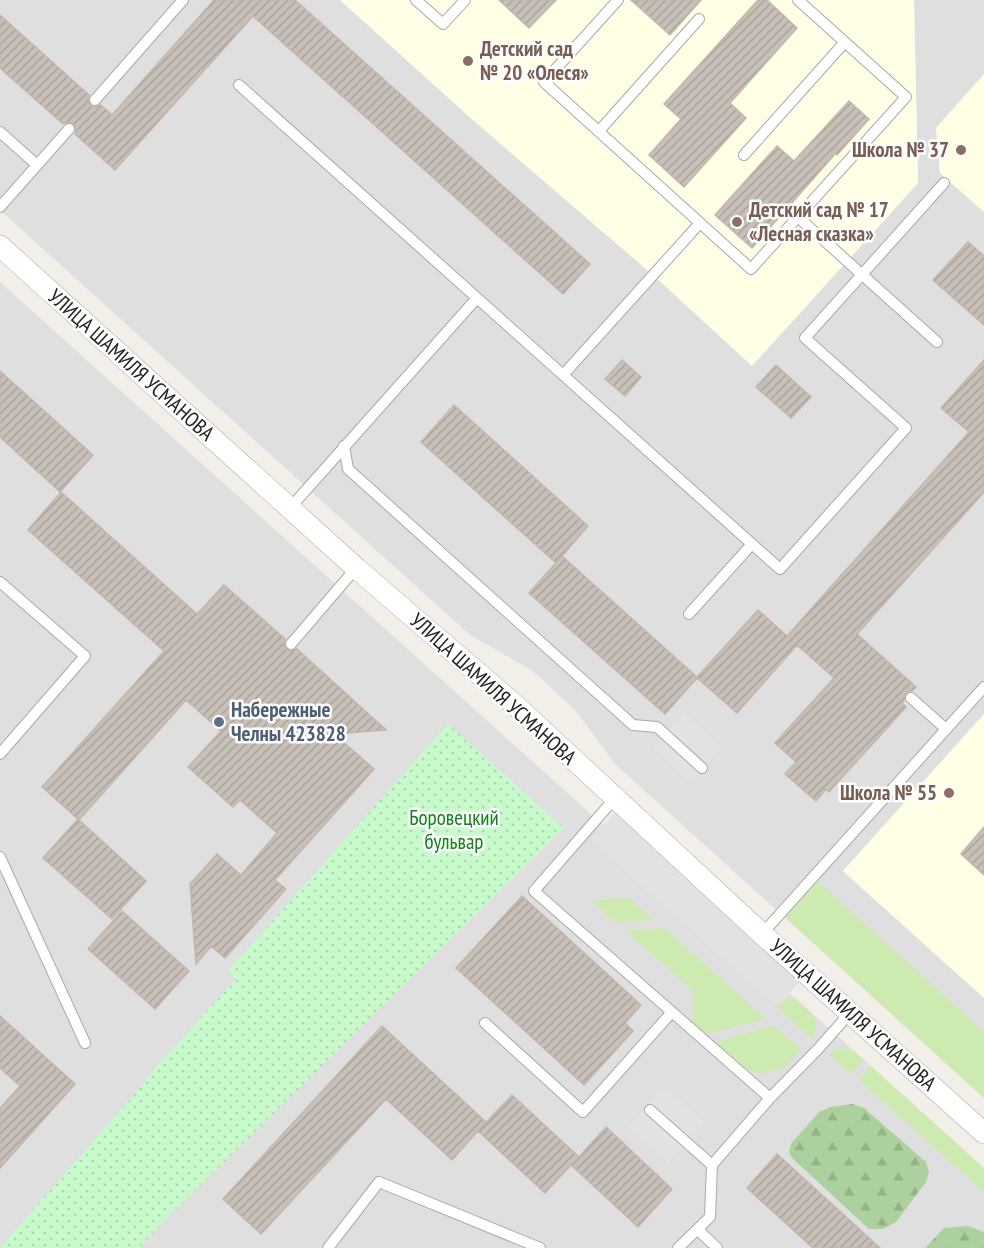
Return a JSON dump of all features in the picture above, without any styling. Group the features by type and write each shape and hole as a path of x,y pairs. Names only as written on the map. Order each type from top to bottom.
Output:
{"street":[{"name":"УЛИЦА ШАМИЛЯ УСМАНОВА","path":"0,246 356,568 515,705 762,934 984,1133"}],"lane":[{"path":"94,99 183,0"},
{"path":"416,0 443,24 465,0"},
{"path":"618,0 544,82 751,269 906,97 798,0"},
{"path":"598,131 699,19"},
{"path":"744,155 845,42"},
{"path":"239,85 780,569 906,428 805,338 944,183"},
{"path":"0,207 69,129"},
{"path":"0,132 37,165"},
{"path":"798,217 937,342"},
{"path":"563,375 700,223"},
{"path":"290,508 477,298"},
{"path":"344,447 348,469 433,546 633,725 657,728 702,768"},
{"path":"689,614 752,544"},
{"path":"291,644 356,568"},
{"path":"0,582 85,656 0,754"},
{"path":"762,934 984,687"},
{"path":"911,698 946,729"},
{"path":"615,798 534,891 770,1098"},
{"path":"0,857 85,1043"},
{"path":"485,1023 584,1112 672,1012"},
{"path":"678,1248 710,1217 712,1165 770,1098 850,1013"},
{"path":"650,1110 712,1165"},
{"path":"328,1248 379,1182 540,1248"},
{"path":"698,1230 717,1248"}],"shaded area":[{"path":"0,0 340,0 474,121 653,275 847,261 918,183 914,0 984,0 984,74 936,128 940,173 984,212 984,714 843,871 984,998 984,1098 615,764 576,711 533,671 470,635 0,210"},
{"name":"Детский сад № 17 «Лесная сказка»","path":"340,0 914,0 918,183 752,366 653,275 474,121"},
{"name":"Школа № 37","path":"984,74 984,212 940,173 936,128"},
{"path":"0,282 984,1168 984,1248 0,1248"},
{"path":"684,713 722,747 690,782 653,748"},
{"name":"Школа № 55","path":"984,714 984,998 843,871"},
{"path":"622,804 807,974 777,1007 591,840"},
{"path":"664,1086 704,1122 668,1163 628,1127"}],"green space":[{"name":"Боровецкий бульвар","path":"448,724 564,828 139,1248 0,1248 151,1073 236,979 228,971"},
{"path":"818,881 984,1032 984,1098 786,918"},
{"path":"629,898 654,920 615,922 591,900"},
{"path":"664,928 766,1019 707,1034 693,1022 694,991 626,931"},
{"path":"786,1000 795,1000 809,1010 817,1025 811,1038 777,1007"},
{"path":"774,1026 801,1049 786,1066 773,1071 762,1073 751,1071 715,1042"},
{"path":"839,1048 853,1050 864,1060 851,1074 830,1055"},
{"path":"871,1066 984,1168 984,1192 859,1080"},
{"path":"853,1104 864,1108 926,1162 929,1172 926,1182 896,1222 883,1229 869,1229 792,1158 789,1152 791,1144 819,1112 831,1107"},
{"path":"968,1226 984,1232 984,1248 925,1248 944,1228"}],"building":[{"path":"214,0 295,0 590,264 563,294 253,16 115,170 75,134 74,124 70,122 63,124 0,68 0,15 89,95 90,105 94,107 101,105 112,115"},
{"path":"499,0 556,0 529,28"},
{"path":"631,0 701,0 670,35"},
{"path":"758,0 767,0 797,28 730,103 746,118 684,187 649,155 681,119 664,104"},
{"path":"849,101 869,119 752,248 715,215 777,146 794,161"},
{"path":"968,242 984,256 984,325 933,280"},
{"path":"622,360 641,377 625,396 605,379"},
{"path":"984,360 984,492 857,634 916,687 905,694 902,703 906,707 829,792 826,789 816,801 785,774 796,762 775,743 834,678 797,645 737,713 697,678 665,714 529,593 562,556 697,677 758,610 787,636 969,432 941,408"},
{"path":"776,365 811,397 791,418 756,387"},
{"path":"0,371 93,455 60,492 0,437"},
{"path":"454,405 588,526 556,563 421,442"},
{"path":"61,492 197,614 224,585 285,639 286,649 290,651 297,649 386,730 334,734 374,769 275,880 286,889 225,958 211,946 196,964 190,884 217,854 241,875 277,833 240,800 233,807 188,767 221,731 186,700 79,820 42,787 164,651 28,530"},
{"path":"78,819 146,881 112,919 43,858"},
{"path":"984,827 984,875 961,854"},
{"path":"522,896 641,1005 625,1023 633,1031 584,1085 456,968"},
{"path":"122,911 189,971 155,1009 88,949"},
{"path":"0,1016 75,1084 0,1168 0,1108 20,1086 0,1068"},
{"path":"382,1026 486,1122 452,1160 386,1099 261,1234 223,1199"},
{"path":"512,1095 579,1157 606,1127 672,1189 638,1227 571,1165 545,1193 478,1131"},
{"path":"777,1154 880,1248 813,1248 747,1188"}],"place":[{"name":"Детский сад № 20 «Олеся»","path":"468,61"},
{"name":"Школа № 37","path":"961,150"},
{"name":"Детский сад № 17 «Лесная сказка»","path":"737,222"},
{"name":"Набережные Челны 423828","path":"219,722"},
{"name":"Школа № 55","path":"949,793"}]}
